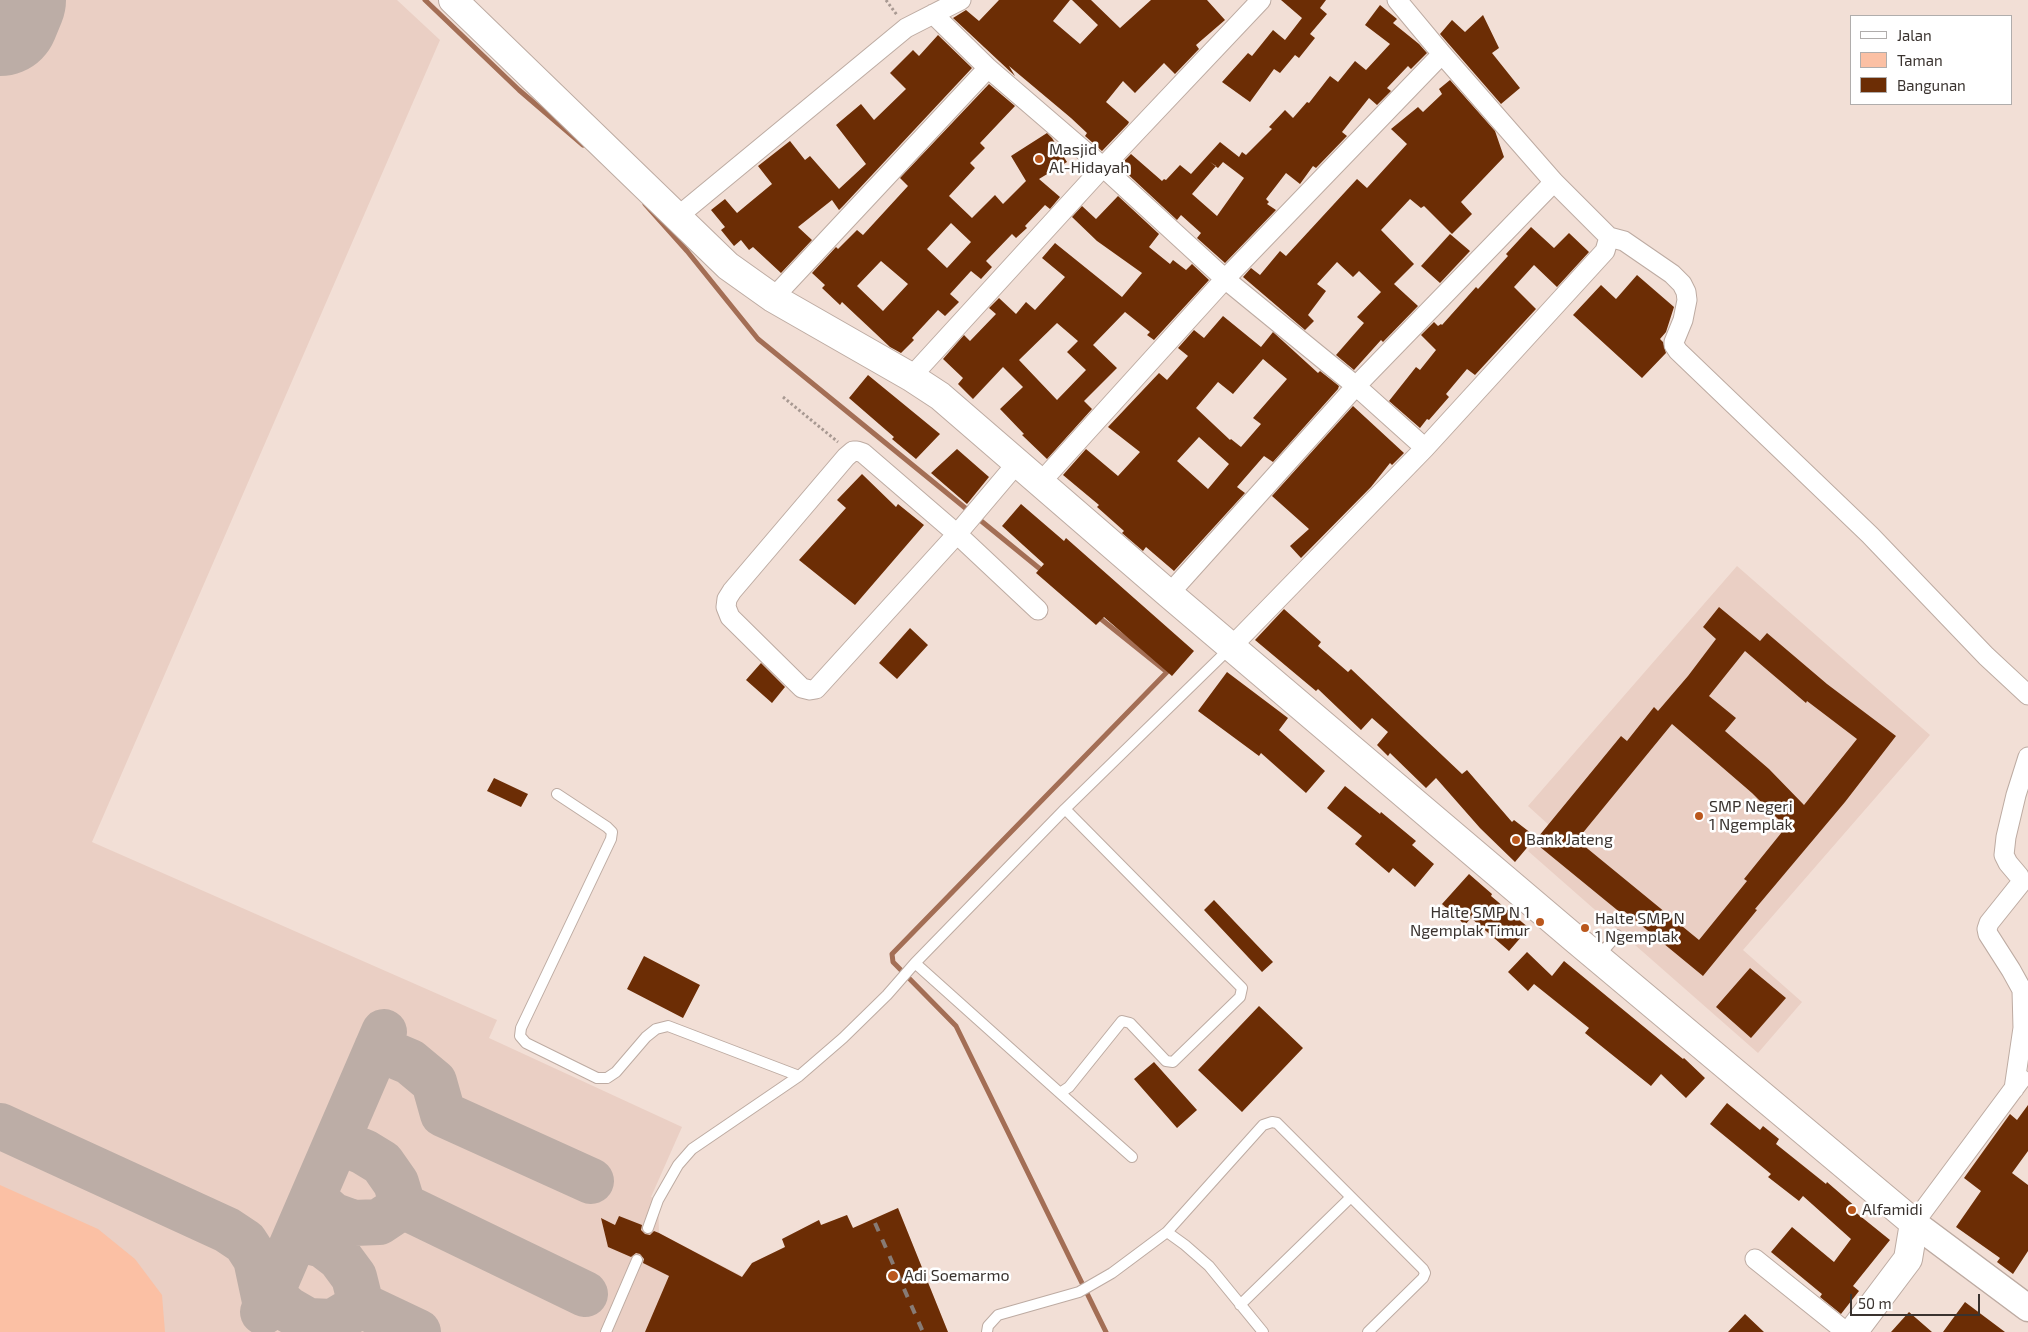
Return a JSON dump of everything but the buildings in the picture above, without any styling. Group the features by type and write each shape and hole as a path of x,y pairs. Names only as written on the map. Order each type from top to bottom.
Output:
{"highway":[{"path":"453,0 728,266 774,298 911,377 940,396 1169,594 1597,958 1914,1223 1908,1259 1853,1332"}],"main road":[{"path":"1914,1223 2028,1308"}],"street":[{"path":"677,217 906,28 961,0"},
{"path":"911,377 1103,167 1261,0"},
{"path":"1397,0 1554,182 1609,237 1624,241 1672,274 1682,284 1687,300 1683,320 1674,342 1678,351 1870,535 1986,656 2028,695"},
{"path":"933,14 988,68 1103,167 1226,279 1356,386 1425,448"},
{"path":"1040,483 1226,279 1442,54"},
{"path":"774,298 988,68"},
{"path":"1169,594 1356,386 1554,182"},
{"path":"1232,646 1425,448 1605,251 1609,237"},
{"path":"1018,462 958,533 818,688 814,690 802,688 730,617 726,607 727,599 732,591 850,453 857,451 863,453 958,533 1038,610"},
{"path":"2014,1089 2023,1028 2022,990 1988,934 1987,929 1989,923 2021,883 2019,876 2004,855 2006,837 2022,801 2028,757"},
{"path":"1914,1223 2028,1070"},
{"path":"1755,1259 1846,1332"}],"lane":[{"path":"648,1228 658,1200 678,1165 692,1149 799,1076 842,1038 886,995 1065,809 1232,646"},
{"path":"557,794 612,832 611,839 521,1028 520,1036 526,1044 597,1078 607,1078 616,1072 646,1037 656,1029 668,1026 799,1076"},
{"path":"1060,1093 1068,1087 1122,1021 1130,1022 1166,1061 1173,1062 1240,996 1243,990 1065,809"},
{"path":"1597,958 1617,935"},
{"path":"915,963 1132,1157"},
{"path":"987,1332 988,1326 998,1315 1079,1292 1112,1273 1167,1232 1263,1125 1272,1122 1277,1123 1420,1264 1425,1273 1423,1278 1368,1332"},
{"path":"1240,1305 1351,1197"},
{"path":"1167,1232 1199,1256 1263,1332"},
{"path":"606,1332 637,1260"}],"path":[{"path":"782,397 850,453"}],"shaded area":[{"path":"0,0 397,0 440,40 92,842 497,1020 489,1038 682,1127 651,1197 658,1200 659,1233 742,1276 752,1263 785,1247 782,1239 819,1220 822,1225 847,1215 853,1228 898,1208 948,1332 0,1332"},
{"name":"SMP Negeri 1 Ngemplak","path":"1737,566 1930,735 1743,950 1802,1002 1758,1053 1528,851 1550,826 1528,806"}],"green space":[{"path":"0,1185 98,1229 135,1259 162,1295 165,1332 0,1332"}],"waterway":[{"path":"425,0 519,90 583,145"},
{"path":"645,204 687,251 758,339 1045,573"},
{"path":"1096,615 1167,672 892,954 893,962 956,1026 1106,1332"}],"taxiway":[{"path":"0,35 32,12 40,0"},
{"path":"263,1312 384,1032"},
{"path":"377,1048 410,1062 434,1082 443,1114 591,1181"},
{"path":"0,1126 227,1230 245,1242 256,1259 266,1306"},
{"path":"313,1198 332,1215 354,1223 379,1222 403,1206 396,1183 382,1163 364,1152 337,1141"},
{"path":"403,1206 585,1294"},
{"path":"270,1294 289,1310 308,1321 333,1322 361,1305 354,1277 340,1258 323,1245 295,1238"},
{"path":"361,1305 418,1332"}],"runway":[{"path":"0,17 7,0"}],"railway":[{"path":"875,1223 923,1332"}],"place":[{"name":"Masjid Al-Hidayah","path":"1039,159"},
{"name":"SMP Negeri 1 Ngemplak","path":"1699,816"},
{"name":"Bank Jateng","path":"1516,840"},
{"name":"Halte SMP N 1 Ngemplak Timur","path":"1540,922"},
{"name":"Halte SMP N 1 Ngemplak","path":"1585,928"},
{"name":"Alfamidi","path":"1852,1210"},
{"name":"Adi Soemarmo","path":"893,1276"}]}
